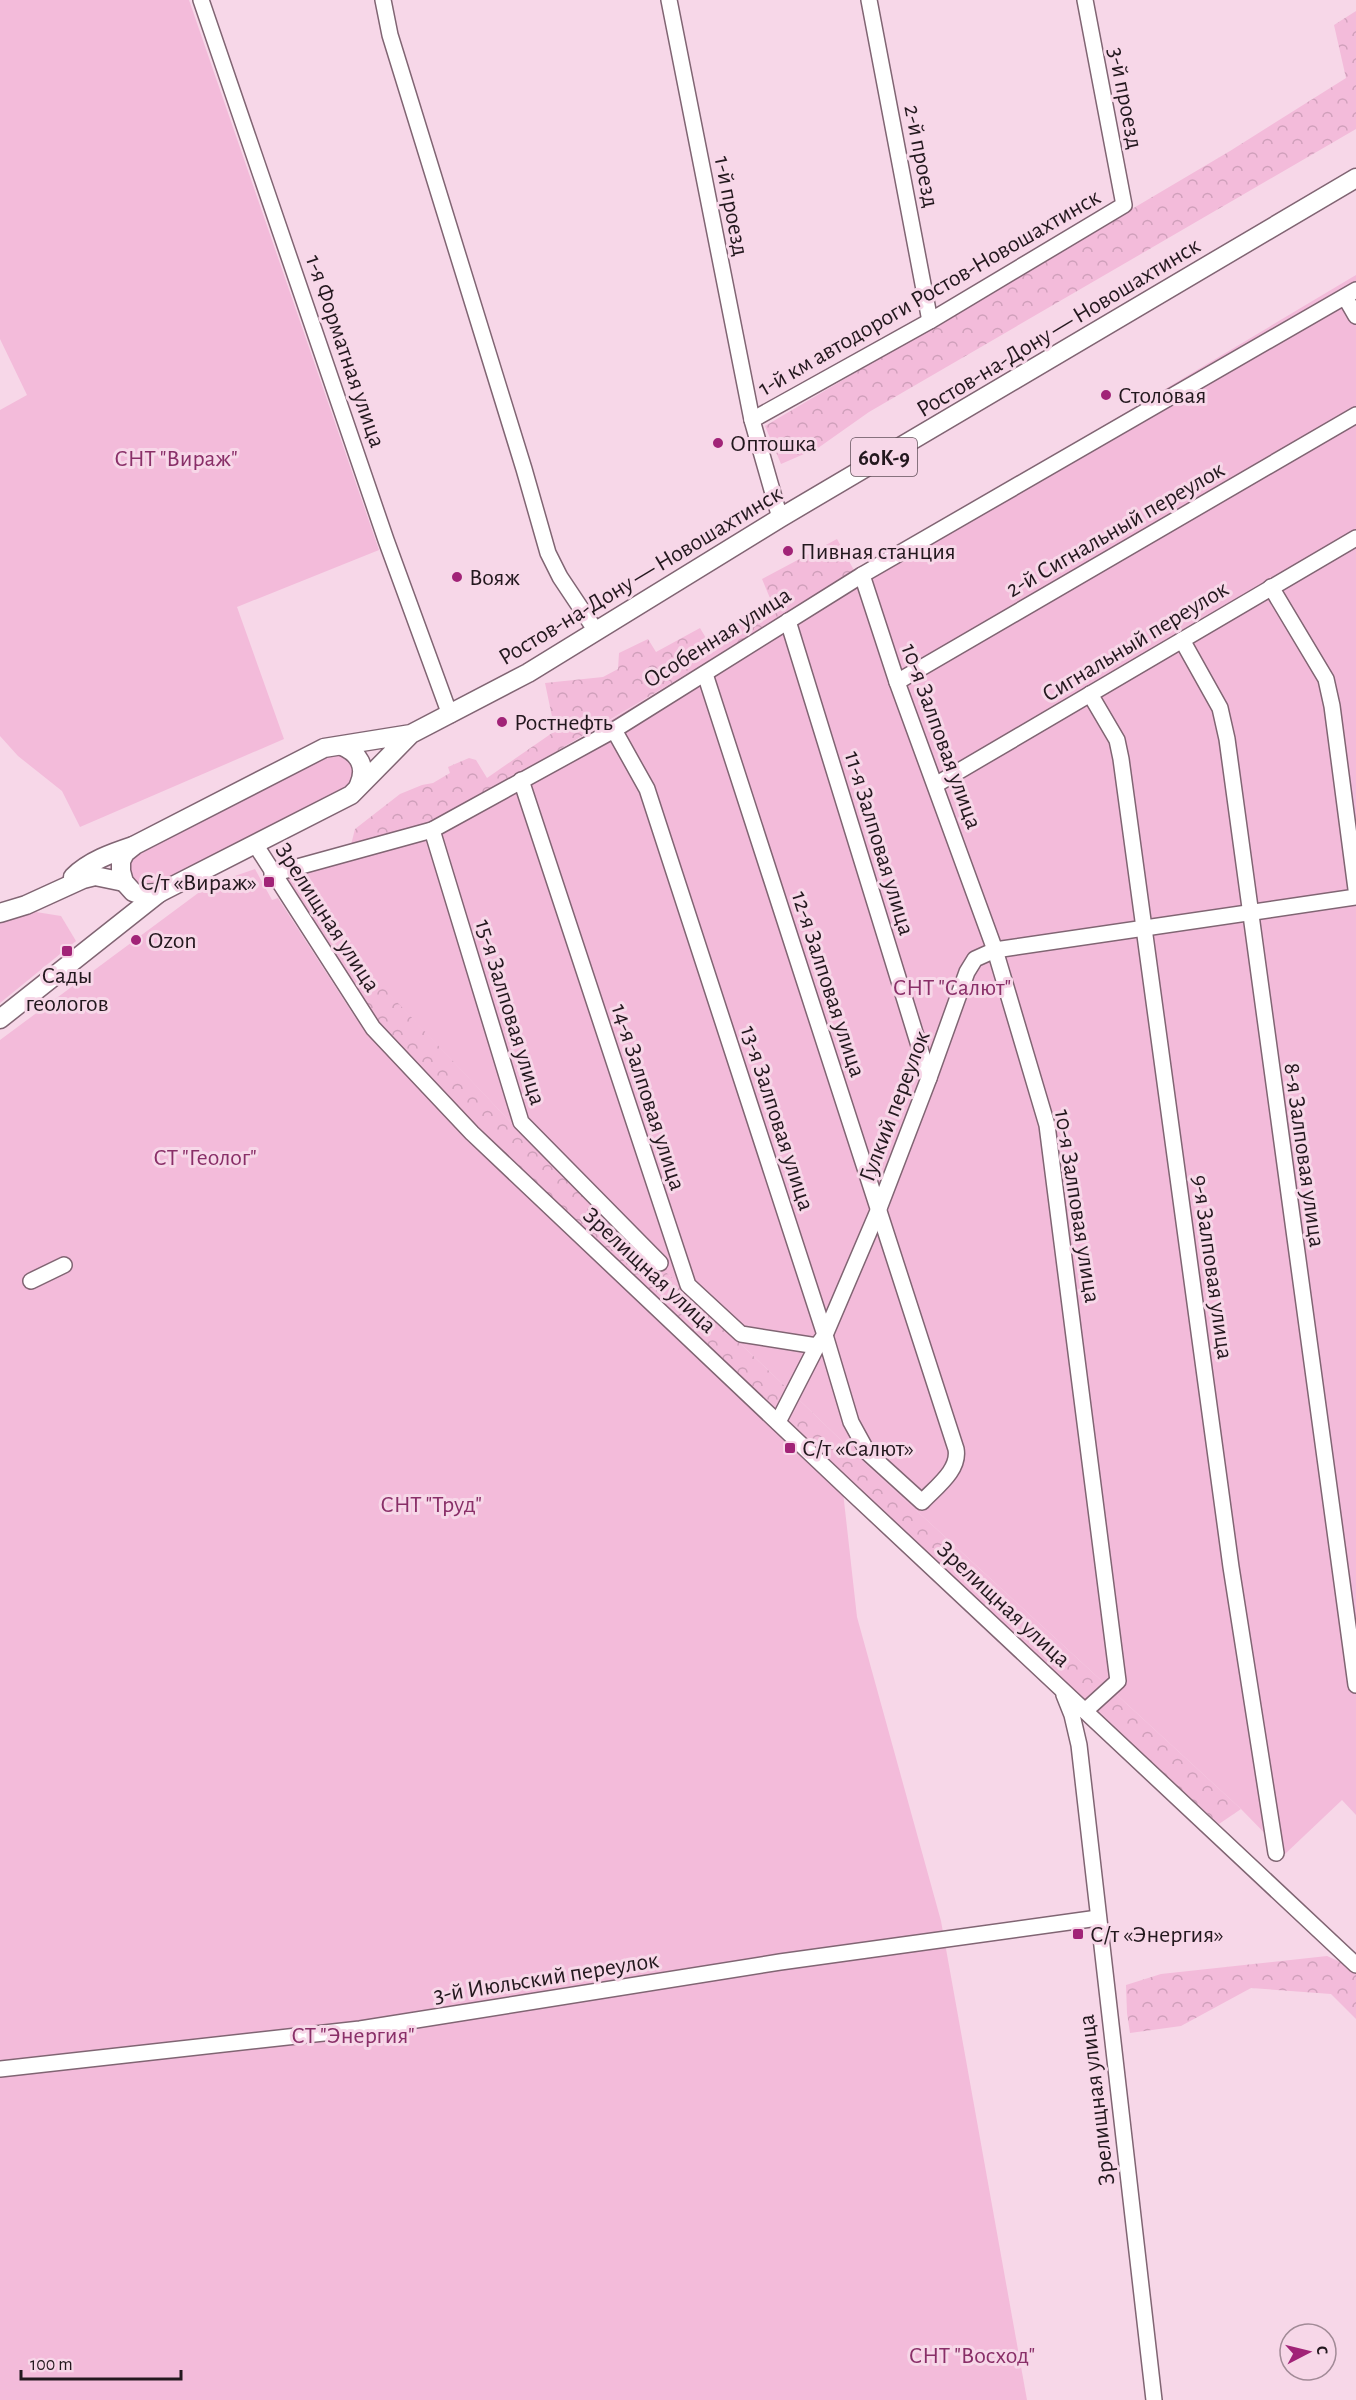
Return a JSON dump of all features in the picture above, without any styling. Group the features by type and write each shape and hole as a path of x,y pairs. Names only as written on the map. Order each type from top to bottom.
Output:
{"main road":[{"name":"Ростов-на-Дону — Новошахтинск","path":"411,734 528,673 780,518 1356,178"},
{"path":"57,892 79,870 110,853 135,845 324,748 411,734"},
{"path":"0,1019 159,893 351,795 411,734"},
{"path":"342,746 356,754 362,765 360,785"},
{"path":"117,924 124,905 125,884 120,871 121,861 125,853 135,845"},
{"path":"0,913 95,876 125,884 139,894 159,893"}],"street":[{"name":"1-я Форматная улица","path":"201,0 386,540 450,715"},
{"path":"383,0 390,35 548,553 560,577 596,631"},
{"name":"1-й проезд","path":"669,0 752,420"},
{"name":"2-й проезд","path":"870,0 930,321"},
{"name":"3-й проезд","path":"1085,0 1124,205"},
{"name":"1-й км автодороги Ростов-Новошахтинск","path":"780,518 752,420 930,321 1124,205"},
{"path":"1350,294 1356,316"},
{"name":"Особенная улица","path":"272,874 432,830 614,730 862,575 1350,294"},
{"name":"2-й Сигнальный переулок","path":"897,682 1356,415"},
{"name":"Сигнальный переулок","path":"937,784 1356,538"},
{"name":"10-я Залповая улица","path":"862,575 897,682 937,784 995,950 1047,1125 1118,1681 1085,1711"},
{"path":"1271,587 1326,679 1332,706 1356,889"},
{"name":"11-я Залповая улица","path":"788,621 929,1078"},
{"name":"8-я Залповая улица","path":"1182,640 1220,708 1227,740 1356,1685"},
{"name":"12-я Залповая улица","path":"705,675 958,1458 954,1468 922,1502"},
{"name":"9-я Залповая улица","path":"1090,694 1117,740 1119,750 1231,1567 1276,1853"},
{"name":"13-я Залповая улица","path":"614,730 647,789 821,1341 851,1422 868,1454 922,1502"},
{"name":"14-я Залповая улица","path":"521,780 688,1285 741,1334 821,1341"},
{"name":"15-я Залповая улица","path":"432,830 522,1122 660,1263"},
{"name":"Зрелищная улица","path":"255,844 272,874 373,1028 472,1133 1356,1965"},
{"name":"Гулкий переулок","path":"778,1422 821,1341 879,1211 967,972 975,959 995,950 1145,930 1356,897"},
{"path":"32,1281 64,1265"},
{"name":"Зрелищная улица","path":"1062,1689 1072,1715 1079,1745 1154,2400"},
{"name":"3-й Июльский переулок","path":"0,2069 360,2029 780,1962 1098,1918"}],"green space":[{"name":"СНТ \"Вираж\"","path":"0,0 189,0 379,550 237,607 284,739 80,827 62,791 18,756 0,736 0,410 27,395 0,339"},
{"path":"1356,11 1356,129 869,412 818,448 781,464 765,426 1230,151 1346,78 1334,25"},
{"name":"СНТ \"Салют\"","path":"1356,275 1356,1815 1342,1800 1285,1854 1241,1809 868,1466 518,1130 362,966 343,979 276,870 375,843 480,798"},
{"path":"837,539 856,574 430,826 351,845 355,829 400,794 433,783 450,773 448,767 469,758 476,760 487,778 555,731 545,683 603,677 618,669 619,653 648,639 656,652 700,628 706,638 711,637 772,603 762,579"},
{"path":"341,753 356,769 350,787 152,888 138,887 127,872 132,856 328,754"},
{"name":"СТ \"Энергия\"","path":"255,869 272,900 278,898 355,1017 398,1067 654,1307 843,1492 857,1617 941,1921 1027,2400 0,2400 0,1040 209,885"},
{"path":"36,912 61,916 76,941 0,1003 0,921"},
{"path":"362,965 518,1130 868,1466 1241,1809 1219,1824 846,1480 495,1146 366,1013 343,979"},
{"path":"1327,1956 1356,1969 1356,2019 1331,1994 1251,1988 1181,2026 1130,2033 1126,1985 1161,1974"}],"place":[{"name":"Столовая","path":"1106,395"},
{"name":"Оптошка","path":"718,443"},
{"name":"Пивная станция","path":"788,551"},
{"name":"Вояж","path":"457,577"},
{"name":"Ростнефть","path":"502,722"},
{"name":"С/т «Вираж»","path":"269,882"},
{"name":"Ozon","path":"136,940"},
{"name":"Сады геологов","path":"67,951"},
{"name":"С/т «Салют»","path":"790,1448"},
{"name":"С/т «Энергия»","path":"1078,1934"}],"park label":[{"name":"СТ \"Геолог\"","path":"205,1157"},
{"name":"СНТ \"Труд\"","path":"431,1504"},
{"name":"СНТ \"Восход\"","path":"972,2355"}]}
